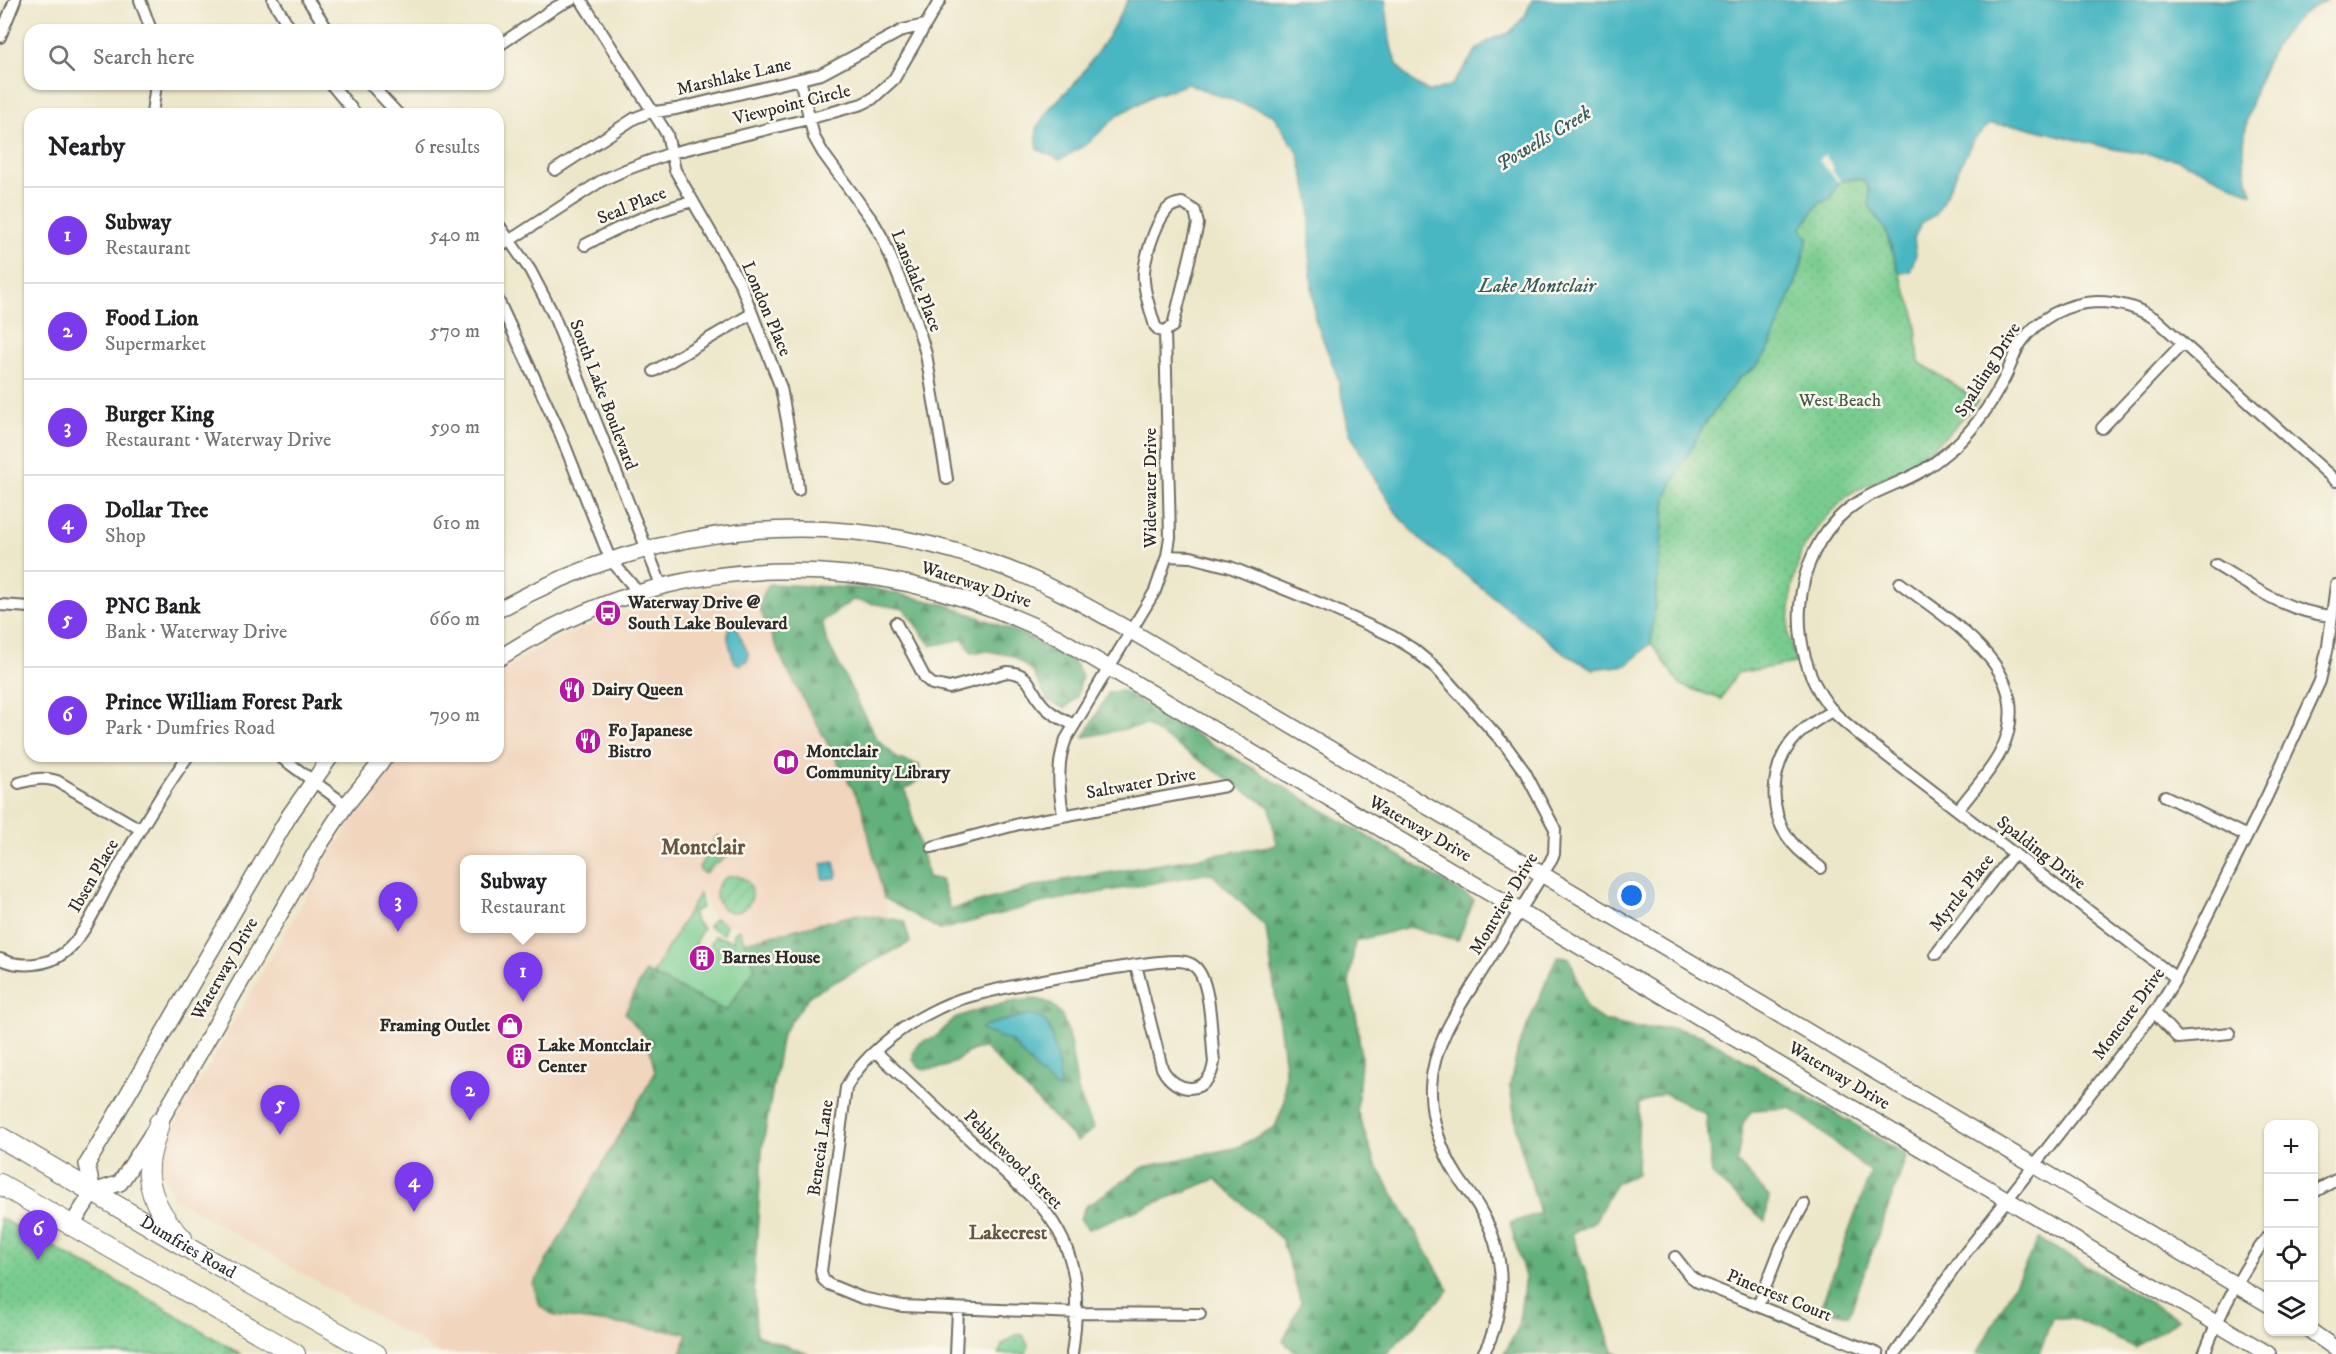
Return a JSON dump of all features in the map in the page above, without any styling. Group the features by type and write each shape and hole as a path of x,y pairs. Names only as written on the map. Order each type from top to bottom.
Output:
{"highway":[{"path":"159,1123 149,1164 151,1189 169,1226 200,1255"},
{"name":"Dumfries Road","path":"0,1137 200,1255 375,1354"},
{"path":"0,1184 295,1354"}],"street":[{"path":"0,38 15,0"},
{"path":"140,0 149,24"},
{"path":"273,0 287,24"},
{"path":"308,0 324,24"},
{"path":"504,42 571,0"},
{"path":"581,0 667,134 671,153"},
{"name":"Viewpoint Circle","path":"504,244 601,181 625,170 671,153 862,104 882,92 894,79 940,0"},
{"name":"Marshlake Lane","path":"555,170 634,118 820,74 903,30 925,26"},
{"name":"Lansdale Place","path":"800,79 814,137 822,153 874,223 883,239 915,317 926,354 947,479"},
{"path":"153,108 155,90"},
{"path":"336,90 351,108"},
{"path":"376,90 392,108"},
{"name":"London Place","path":"671,153 675,170 741,285 781,388 798,490"},
{"name":"Seal Place","path":"585,245 628,222 658,210 693,201"},
{"name":"Widewater Drive","path":"1182,203 1195,211 1198,224 1173,326 1165,331 1155,326 1144,281 1144,266 1147,251 1166,210 1182,203"},
{"name":"South Lake Boulevard","path":"504,232 530,270 556,321 662,587"},
{"name":"Spalding Drive","path":"2176,978 1861,736 1833,711 1816,686 1802,643 1799,621 1804,577 1811,557 1831,526 1845,511 1864,497 1920,472 1958,443 1992,401 2020,344 2033,328 2061,310 2090,302 2110,302 2130,306 2157,320 2336,481"},
{"path":"504,313 558,428 610,559 639,593"},
{"path":"654,371 751,314"},
{"name":"Widewater Drive","path":"1109,667 1155,591 1167,556 1170,537 1170,465 1165,331"},
{"path":"2102,428 2183,343"},
{"name":"Waterway Drive","path":"504,607 571,573 610,559 678,541 747,531 817,529 877,533 960,552 1005,567 1063,593 1131,631 2264,1301"},
{"name":"Montview Drive","path":"1167,556 1223,564 1315,601 1392,636 1413,649 1436,669 1506,746 1525,772 1555,829 1554,854 1450,1025 1434,1065 1431,1087 1436,1127 1443,1149 1457,1176 1482,1211 1496,1248 1501,1280 1498,1314 1483,1354"},
{"path":"2216,565 2279,602 2300,610 2331,616"},
{"name":"Waterway Drive","path":"504,656 556,626 639,593 704,578 773,571 823,571 892,579 958,595 991,607 1047,632 1109,667 2268,1354"},
{"path":"1900,583 1985,650 1996,664 2010,694 2009,730 2001,750 1958,810"},
{"name":"Moncure Drive","path":"1894,1354 1932,1297 2033,1164 2154,1012 2176,978 2247,836 2320,681 2330,670 2331,616 2336,585"},
{"path":"0,605 24,607"},
{"path":"896,624 925,678 932,684 949,688 1007,672 1016,672 1029,681 1036,697 1045,708 1074,725"},
{"name":"Saltwater Drive","path":"1063,815 1059,764 1066,739 1109,667"},
{"path":"1821,868 1787,836 1778,813 1775,783 1778,767 1790,744 1814,721 1833,711"},
{"name":"Ibsen Place","path":"0,959 9,963 42,964 55,959 76,941 140,829 184,762"},
{"path":"288,762 346,805"},
{"name":"Waterway Drive","path":"326,762 283,826 87,1164 93,1192 120,1183 159,1123 321,843 346,805 381,762"},
{"path":"19,783 45,778 57,781 140,829"},
{"name":"Saltwater Drive","path":"932,847 1019,824 1225,786"},
{"path":"2164,796 2247,836"},
{"name":"Myrtle Place","path":"1936,954 2014,853"},
{"name":"Benecia Lane","path":"1136,965 1161,1068 1172,1083 1181,1087 1197,1087 1209,1077 1214,1062 1204,980 1200,972 1186,962 1136,965 1074,975 972,996 950,1003 911,1023 861,1064 846,1088 821,1271 823,1279 828,1284 873,1301 902,1306 958,1310 1200,1314"},
{"path":"2154,1012 2178,1038 2230,1033"},
{"name":"Pebblewood Street","path":"876,1052 1047,1213 1059,1231 1068,1251 1076,1281 1078,1313 1072,1354"},
{"path":"2318,1190 2334,1185"},
{"path":"71,1226 93,1192"},
{"path":"1758,1306 1781,1247 1804,1204"},
{"path":"2204,1354 2217,1322 2237,1284 2264,1242"},
{"name":"Pinecrest Court","path":"1675,1257 1690,1276 1698,1282 1878,1354"},
{"path":"956,1354 958,1310"},
{"path":"2318,1336 2336,1349"}],"shaded area":[{"name":"Lake Montclair Center","path":"769,584 758,605 786,668 861,804 889,919 858,914 744,942 736,926 726,925 708,910 702,889 652,975 646,972 625,1013 648,1040 655,1073 533,1284 555,1316 688,1333 681,1354 440,1354 174,1198 164,1178 161,1163 164,1147 340,838 382,779 397,762 504,762 504,670 550,642 608,618 708,590"}],"green space":[{"name":"West Beach","path":"1850,179 1864,180 1869,190 1869,205 1886,231 1915,314 1919,362 1978,401 1947,435 1916,462 1849,494 1818,526 1801,552 1792,587 1788,633 1796,663 1737,673 1721,699 1680,685 1651,643 1666,497 1705,423 1739,378 1755,368 1768,351 1799,274 1808,238 1801,229 1818,204 1831,198 1838,182"},
{"path":"769,584 876,589 947,605 1024,635 1075,663 1082,676 1077,697 1065,708 1048,701 1032,671 1013,656 988,651 972,653 963,639 931,646 904,609 853,600 822,622 826,639 876,738 898,759 919,765 921,779 905,789 928,877 941,880 950,910 1052,882 1276,845 1270,807 1146,725 1084,737 1109,692 1123,691 1474,900 1458,940 1409,927 1355,941 1349,984 1357,1019 1361,1060 1357,1110 1374,1161 1449,1290 1386,1354 1297,1354 1283,1341 1301,1302 1282,1240 1216,1179 1088,1229 1080,1219 1085,1207 1144,1167 1238,1147 1275,1127 1284,1104 1285,1067 1266,927 1211,873 1045,902 940,930 884,898 861,804 786,668 758,605"},
{"path":"720,836 726,858 704,874 699,868 716,837"},
{"path":"734,876 746,882 752,894 746,906 734,912 722,906 716,894 722,882"},
{"path":"699,894 702,907 692,913 697,923 703,928 695,943 698,946 689,962 706,970 717,949 710,945 715,936 733,941 734,932 739,929 755,968 726,1011 652,975"},
{"path":"858,914 904,921 910,942 810,995 782,1034 762,1150 754,1283 756,1335 808,1354 681,1354 687,1333 555,1316 540,1306 533,1284 655,1073 648,1040 625,1013 645,972 726,1011 755,968 744,942"},
{"path":"715,918 726,925 723,934 708,926"},
{"path":"1558,957 1568,958 1571,961 1587,1009 1604,1021 1637,1028 1675,1028 1703,1036 1907,1155 1849,1315 1820,1309 1871,1172 1791,1108 1752,1110 1743,1123 1737,1162 1769,1197 1765,1221 1712,1175 1706,1114 1664,1093 1639,1104 1637,1174 1616,1183 1595,1221 1572,1234 1613,1351 1620,1354 1504,1354 1518,1328 1525,1277 1510,1223 1540,1213 1518,1137 1510,1086 1518,1048"},
{"path":"1030,999 1044,1001 1056,1008 1065,1024 1078,1090 1094,1129 1077,1141 985,1048 970,1052 942,1068 920,1068 913,1060 913,1053 918,1044 936,1036 953,1020 980,1009","holes":["1022,1016 1037,1017 1049,1028 1060,1082 1056,1088 1039,1073 1011,1041 981,1030 984,1026"]},
{"path":"0,1218 153,1301 240,1354 0,1354"},
{"path":"2039,1239 2178,1319 2135,1348 2073,1318 2052,1318 2039,1354 1977,1354"},
{"path":"1016,1335 1023,1335 1028,1346 1026,1354 999,1354 1002,1345"}],"water":[{"name":"Lake Montclair","path":"1128,0 1385,0 1390,42 1397,64 1404,74 1430,92 1452,85 1478,48 1492,39 1509,33 1525,16 1532,0 2328,0 2304,13 2290,26 2267,62 2258,84 2246,128 2244,149 2252,194 2179,160 2109,148 2022,126 1990,124 1973,140 1936,215 1921,223 1914,238 1916,254 1910,272 1899,273 1886,231 1869,205 1869,190 1864,180 1850,179 1838,182 1831,198 1818,204 1801,229 1808,238 1799,274 1768,351 1755,368 1739,378 1705,423 1666,497 1651,643 1627,665 1593,669 1567,655 1422,541 1399,517 1372,474 1349,431 1338,378 1315,319 1310,264 1310,202 1298,152 1273,115 1188,84 1152,96 1118,115 1088,143 1060,160 1037,149 1037,127 1051,107 1077,81 1107,38"},
{"path":"731,625 735,626 748,653 748,660 740,665 734,662 728,639 728,629"},
{"path":"834,862 836,878 823,879 822,864"},
{"path":"1022,1016 1037,1017 1048,1026 1058,1065 1059,1088 1039,1073 1011,1041 981,1030 984,1026"}],"pier":[{"path":"1825,155 1840,181 1838,182 1819,160"}],"place":[{"name":"Waterway Drive @ South Lake Boulevard","path":"608,613"},
{"name":"Dairy Queen","path":"572,690"},
{"name":"Fo Japanese Bistro","path":"588,741"},
{"name":"Montclair Community Library","path":"786,762"},
{"name":"Burger King","path":"398,932"},
{"name":"Barnes House","path":"702,958"},
{"name":"Subway","path":"523,1002"},
{"name":"Framing Outlet","path":"510,1026"},
{"name":"Lake Montclair Center","path":"519,1056"},
{"name":"Food Lion","path":"470,1121"},
{"name":"PNC Bank","path":"280,1135"},
{"name":"Dollar Tree","path":"414,1212"},
{"name":"Prince William Forest Park","path":"38,1260"}],"district":[{"name":"Montclair","path":"703,848"},
{"name":"Lakecrest","path":"1008,1233"}],"water label":[{"name":"Powells Creek","path":"1544,139"}]}
